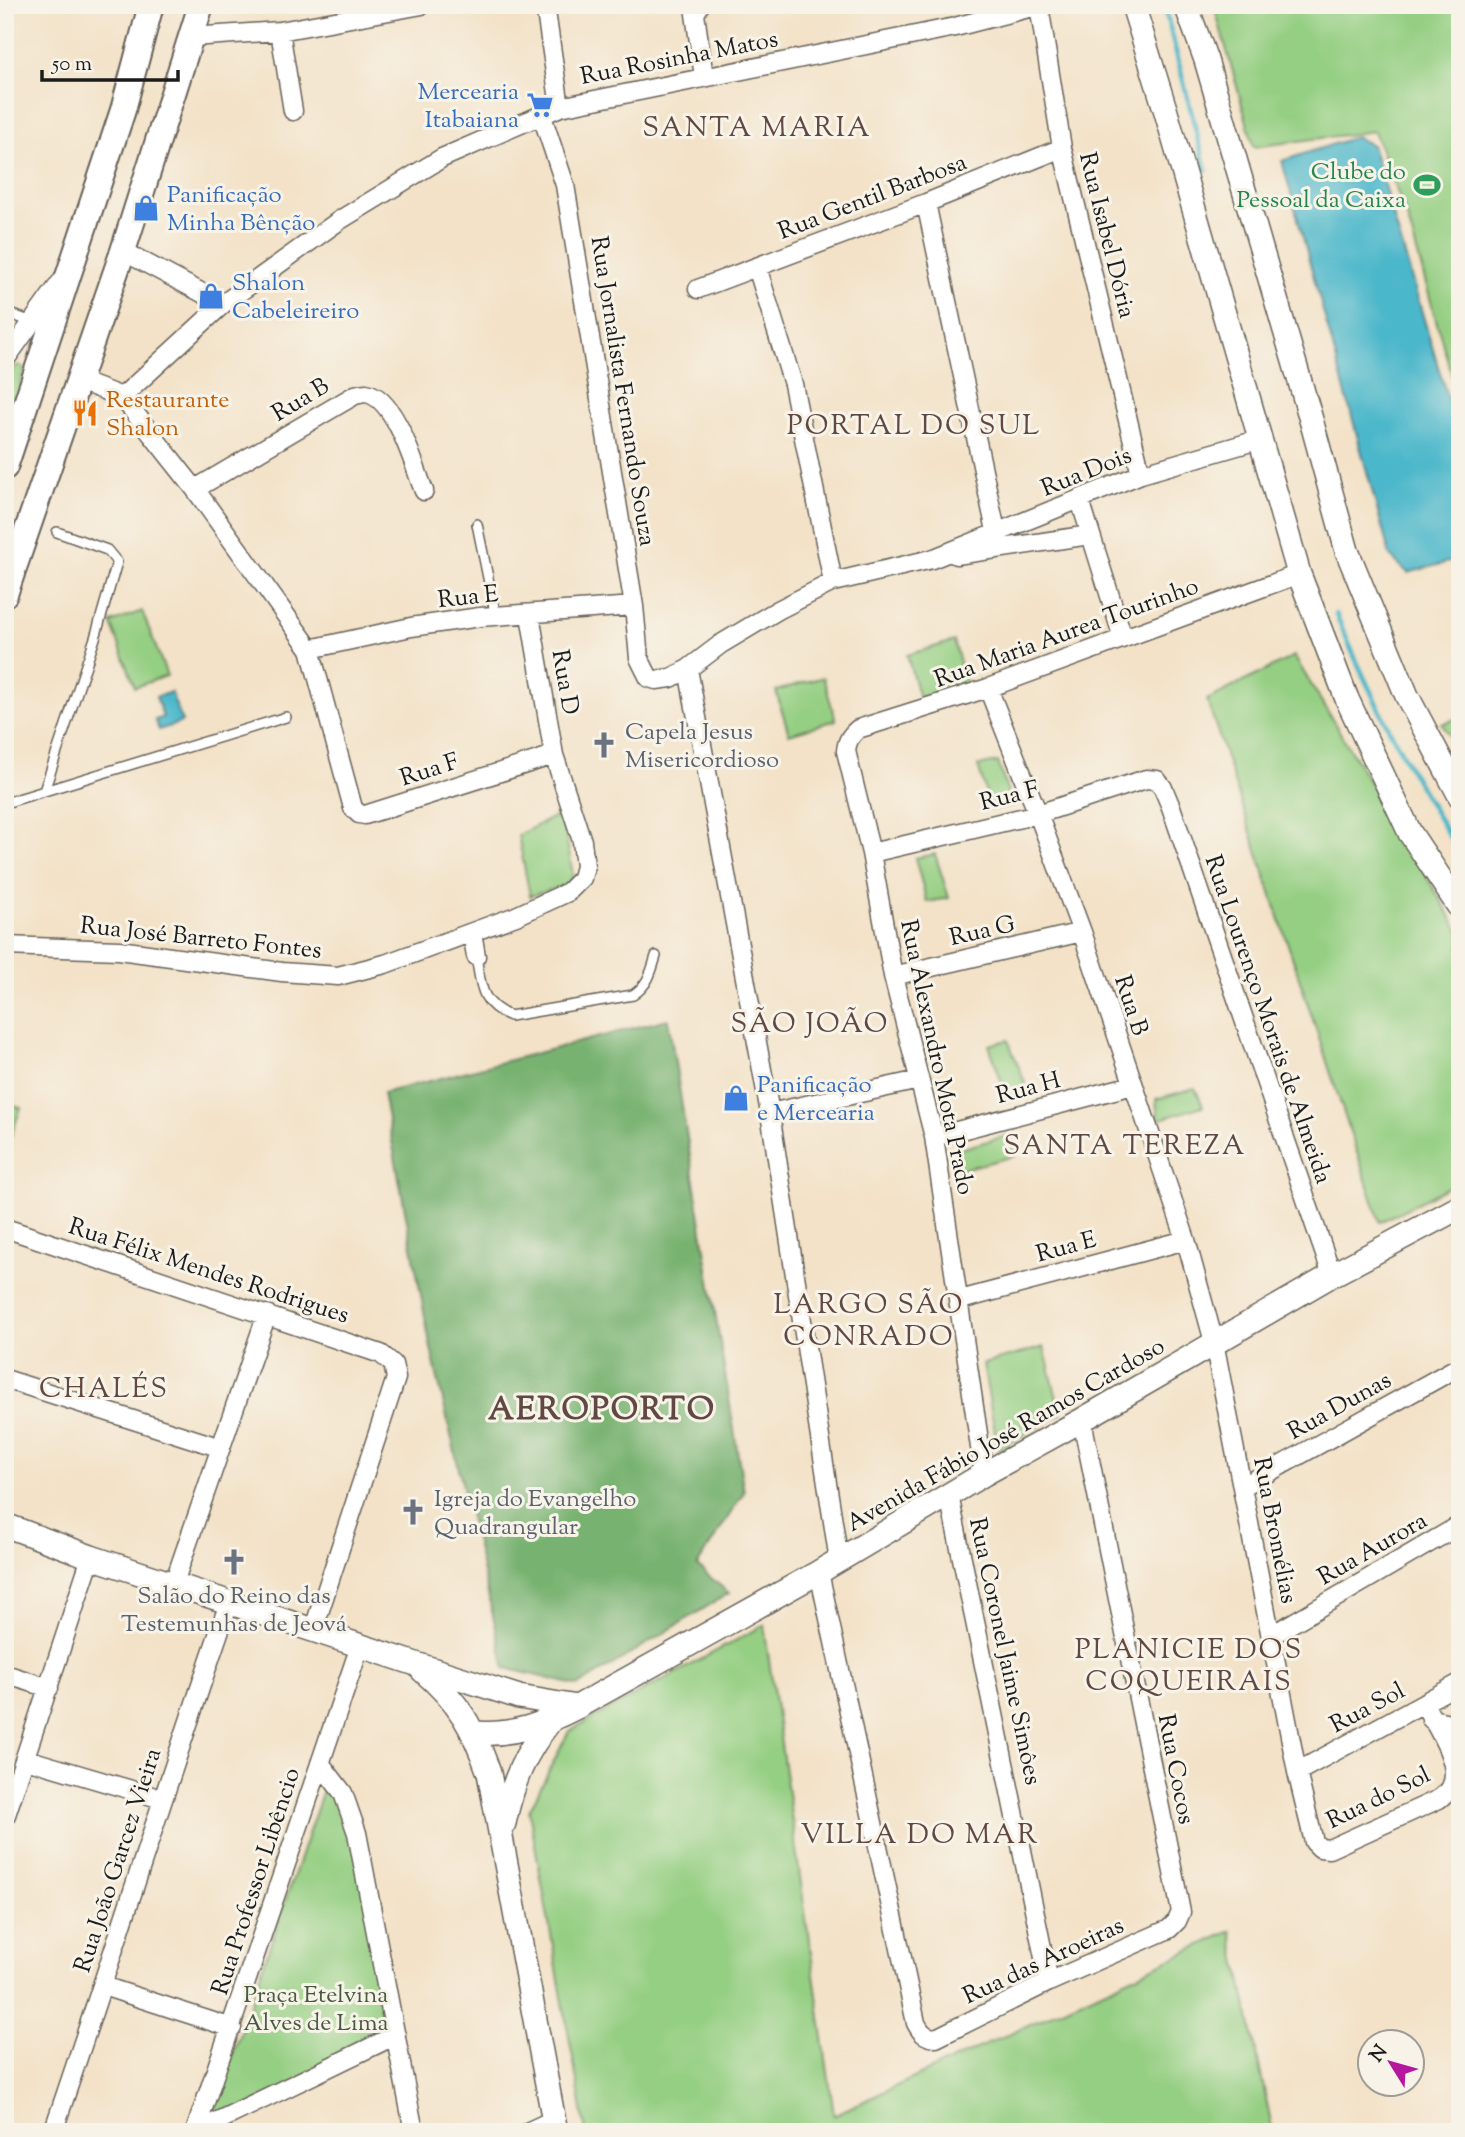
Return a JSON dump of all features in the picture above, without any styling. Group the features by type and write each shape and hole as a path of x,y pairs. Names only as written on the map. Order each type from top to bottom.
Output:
{"main road":[{"path":"5,467 122,110 150,5"},
{"path":"5,594 123,251 201,5"}],"street":[{"path":"191,37 280,31 422,5"},
{"path":"545,5 559,107"},
{"path":"700,5 695,14 704,77"},
{"path":"1133,5 1299,574 1347,699 1410,833 1460,908"},
{"path":"1186,5 1214,86 1347,551 1406,696 1460,796"},
{"name":"Rua Rosinha Matos","path":"122,397 223,304 340,220 442,158 541,113 559,107 955,27 1039,6"},
{"name":"Rua Isabel Dória","path":"1039,6 1062,148 1141,474"},
{"path":"280,31 293,111"},
{"name":"Rua Jornalista Fernando Souza","path":"541,113 565,185 634,606 639,658 649,678"},
{"name":"Rua Gentil Barbosa","path":"698,289 926,203 1062,148"},
{"path":"926,203 996,531"},
{"path":"123,251 223,304"},
{"path":"5,360 72,266"},
{"path":"757,267 793,384 833,582"},
{"path":"77,380 122,397 195,489 310,649"},
{"name":"Rua B","path":"195,489 355,395 367,393 383,402 393,416 424,491"},
{"name":"Rua Dois","path":"932,559 1141,474 1261,439"},
{"path":"1080,500 1122,638"},
{"name":"Rua Dois","path":"649,678 671,678 778,610 833,582 932,559 1090,535"},
{"name":"Rua Maria Aurea Tourinho","path":"850,736 858,729 988,688 1299,574"},
{"name":"Rua E","path":"310,649 411,627 634,606"},
{"name":"Rua D","path":"530,615 554,755 583,841 582,878"},
{"name":"Rua F","path":"310,649 354,808 359,814 365,815 554,755"},
{"path":"688,669 770,1113 829,1566"},
{"name":"Rua B","path":"988,688 1082,932 1186,1240 1214,1342"},
{"name":"Rua Alexandro Mota Prado","path":"850,736 846,751 871,853 893,976 934,1137 984,1474"},
{"name":"Rua F","path":"871,853 1038,814 1146,779 1157,780"},
{"name":"Rua Lourenço Morais de Almeida","path":"1157,780 1171,807 1332,1275"},
{"name":"Rua José Barreto Fontes","path":"5,946 119,950 282,972 338,976 385,964 516,916 568,892 582,878"},
{"path":"472,932 476,956"},
{"name":"Rua G","path":"893,976 1082,932"},
{"path":"770,1113 919,1080"},
{"name":"Rua H","path":"934,1137 1133,1085"},
{"name":"Avenida Fábio José Ramos Cardoso","path":"475,1733 510,1733 551,1720 577,1707 829,1566 1332,1275 1460,1207"},
{"name":"Rua Félix Mendes Rodrigues","path":"5,1228 382,1354 393,1364 396,1378 313,1631"},
{"name":"Rua E","path":"960,1300 1186,1240"},
{"path":"174,1583 267,1314"},
{"name":"Rua Bromélias","path":"1214,1342 1297,1772 1314,1842 1320,1848"},
{"name":"Rua Dunas","path":"1242,1487 1460,1366"},
{"path":"5,1379 221,1448"},
{"name":"Rua Cocos","path":"1082,1420 1181,1912 1177,1922"},
{"name":"Rua Coronel Jaime Simôes","path":"949,1495 1049,1982"},
{"path":"5,1525 229,1603 519,1697 577,1707"},
{"name":"Rua Aurora","path":"1272,1635 1460,1525"},
{"path":"5,1818 92,1557"},
{"name":"Rua das Aroeiras","path":"829,1566 916,2023 921,2032 927,2037 936,2038 1049,1982 1169,1929 1177,1922"},
{"name":"Rua João Garcez Vieira","path":"53,2132 229,1603"},
{"name":"Rua Professor Libêncio","path":"195,2132 360,1646"},
{"path":"416,1664 439,1685 475,1733 489,1773 555,2126 527,2132"},
{"path":"5,1674 49,1688"},
{"name":"Rua Sol","path":"1297,1772 1428,1712 1460,1683"},
{"path":"1428,1712 1460,1725"},
{"name":"Rua do Sol","path":"1320,1848 1329,1849 1439,1799 1451,1788 1454,1771 1448,1749 1428,1712"},
{"path":"502,1833 519,1768 532,1744 551,1720"},
{"path":"26,1759 162,1799"},
{"path":"320,1763 343,1793 357,1833 414,2132"},
{"path":"103,1986 232,2028"},
{"path":"195,2132 396,2035"}],"lane":[{"path":"5,312 32,322"},
{"path":"477,524 496,617"},
{"path":"44,791 117,562 107,550 57,532"},
{"path":"5,803 286,717"},
{"path":"476,956 487,1001 495,1010 510,1016 633,995 642,989 649,979 656,956"}],"green space":[{"path":"1214,5 1460,5 1460,405 1408,220 1374,131 1254,147"},
{"path":"19,365 25,369 5,427 6,383 13,369"},
{"path":"142,611 167,676 135,687 111,623"},
{"path":"954,641 966,684 919,698 907,655"},
{"path":"1294,656 1460,932 1460,1181 1380,1222 1207,700"},
{"path":"823,677 836,720 789,734 776,691"},
{"path":"1460,717 1460,751 1442,724"},
{"path":"998,762 1012,806 991,810 978,766"},
{"path":"562,813 573,875 567,885 530,896 518,835"},
{"path":"935,854 949,898 927,902 915,858"},
{"path":"668,1019 744,1492 697,1566 729,1593 578,1686 505,1668 431,1349 383,1093"},
{"path":"1008,1040 1030,1095 1008,1100 989,1045"},
{"path":"1195,1088 1203,1106 1158,1120 1156,1099"},
{"path":"5,1103 21,1108 5,1153"},
{"path":"1013,1134 1015,1156 959,1170 956,1150"},
{"path":"1044,1347 1061,1414 998,1450 983,1364"},
{"path":"764,1625 834,2115 1231,1931 1273,2132 586,2132 529,1811 569,1731"},
{"name":"Praça Etelvina Alves de Lima","path":"324,1788 345,1810 365,1878 384,2046 209,2124"}],"water":[{"path":"1355,137 1372,145 1460,440 1460,559 1408,573 1390,556 1282,161"},
{"path":"171,692 182,722 159,730 155,720 163,717 156,697"}],"waterway":[{"path":"1164,5 1206,170"},
{"path":"1336,614 1393,736 1460,853"}],"place":[{"name":"Mercearia Itabaiana","path":"540,105"},
{"name":"Clube do Pessoal da Caixa","path":"1427,185"},
{"name":"Panificação Minha Bênção","path":"146,208"},
{"name":"Shalon Cabeleireiro","path":"211,296"},
{"name":"Restaurante Shalon","path":"85,413"},
{"name":"Capela Jesus Misericordioso","path":"604,745"},
{"name":"Panificação e Mercearia","path":"736,1098"},
{"name":"Igreja do Evangelho Quadrangular","path":"413,1512"},
{"name":"Salão do Reino das Testemunhas de Jeová","path":"234,1562"}],"district":[{"name":"SANTA MARIA","path":"757,126"},
{"name":"PORTAL DO SUL","path":"914,424"},
{"name":"SÃO JOÃO","path":"810,1022"},
{"name":"SANTA TEREZA","path":"1125,1144"},
{"name":"LARGO SÃO CONRADO","path":"869,1319"},
{"name":"CHALÉS","path":"104,1387"},
{"name":"AEROPORTO","path":"602,1408"},
{"name":"PLANICIE DOS COQUEIRAIS","path":"1189,1664"},
{"name":"VILLA DO MAR","path":"920,1833"}]}
